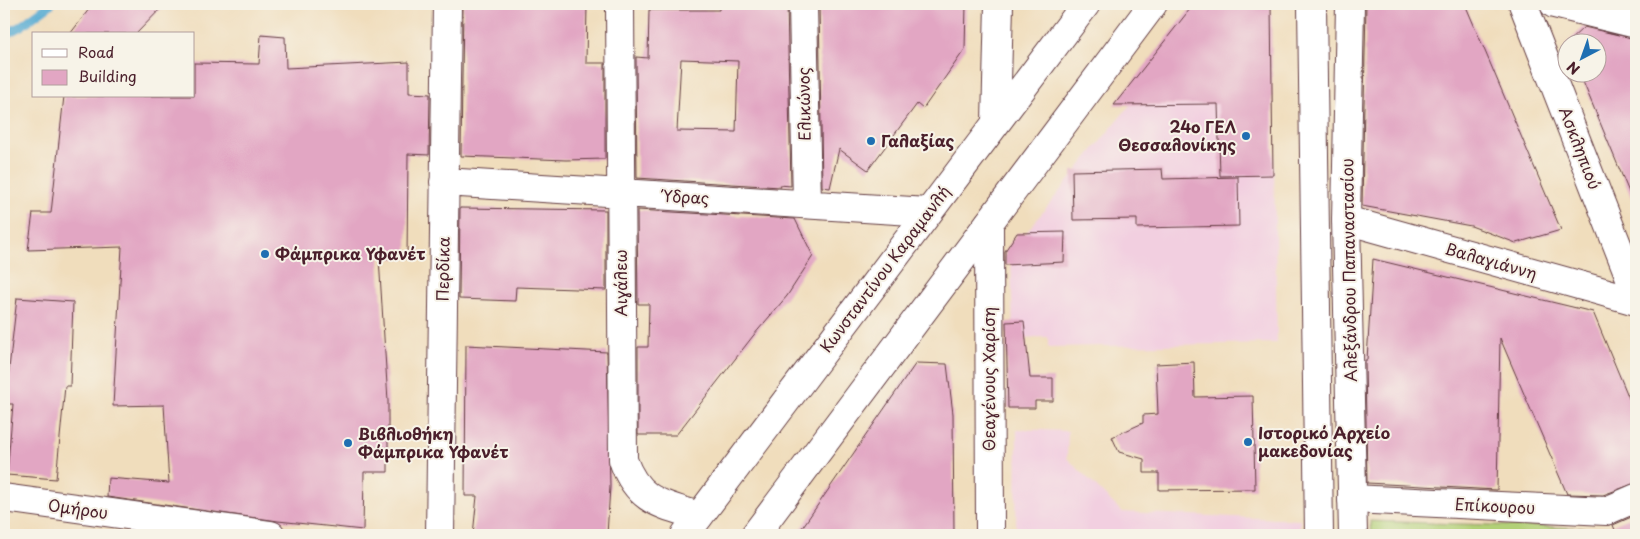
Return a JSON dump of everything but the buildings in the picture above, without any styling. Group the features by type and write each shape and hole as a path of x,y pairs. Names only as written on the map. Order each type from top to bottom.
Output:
{"street":[{"name":"Περδίκα","path":"440,535 447,4"},
{"name":"Αιγάλεω","path":"620,4 623,460 629,476 643,494 692,526"},
{"name":"Ελικώνος","path":"802,4 807,204"},
{"path":"996,122 999,4"},
{"name":"Κωνσταντίνου Καραμανλή","path":"692,526 1086,4"},
{"path":"755,535 1153,4"},
{"name":"Αλεξάνδρου Παπαναστασίου","path":"1312,4 1319,535"},
{"name":"Αλεξάνδρου Παπαναστασίου","path":"1350,4 1346,220 1352,535"},
{"name":"Ασκληπιού","path":"1523,4 1636,293"},
{"path":"1554,4 1636,24"},
{"name":"Ύδρας","path":"444,182 928,212"},
{"name":"Βαλαγιάννη","path":"1346,220 1636,301"},
{"name":"Θεαγένους Χαρίση","path":"989,223 990,535"},
{"name":"Ομήρου","path":"4,498 195,531 271,535"},
{"name":"Επίκουρου","path":"1352,499 1606,510 1636,498"}],"shaded area":[{"path":"1273,103 1277,343 1048,347 1048,337 1013,338 1011,251 1130,105"},
{"path":"1017,429 1068,431 1067,458 1122,512 1300,520 1300,535 1016,535"}],"green space":[{"path":"1370,521 1584,528 1587,535 1371,535"}],"waterway":[{"path":"4,35 21,26 51,4"}],"place":[{"name":"24ο ΓΕΛ Θεσσαλονίκης","path":"1246,136"},
{"name":"Γαλαξίας","path":"871,141"},
{"name":"Φάμπρικα Υφανέτ","path":"265,254"},
{"name":"Ιστορικό Αρχείο μακεδονίας","path":"1248,442"},
{"name":"Βιβλιοθήκη Φάμπρικα Υφανέτ","path":"348,443"}]}
